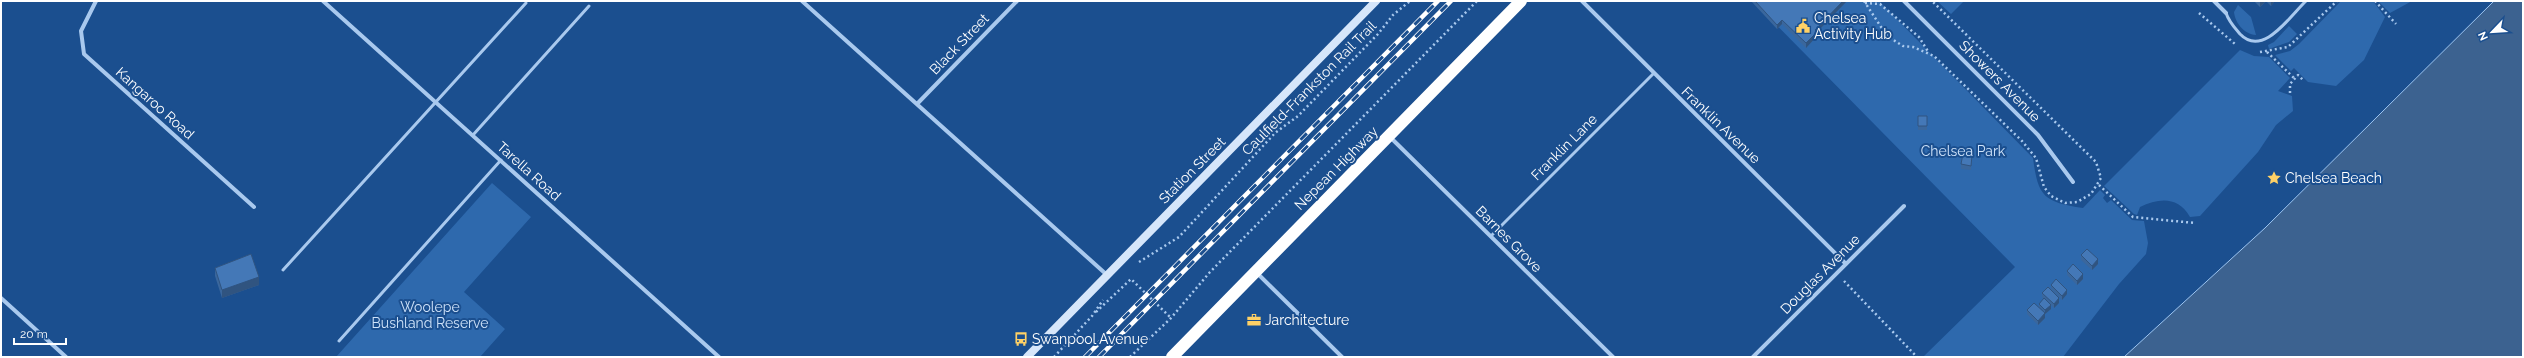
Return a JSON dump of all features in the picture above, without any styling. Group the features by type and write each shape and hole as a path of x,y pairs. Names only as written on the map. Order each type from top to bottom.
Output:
{"highway":[{"name":"Nepean Highway","path":"1172,357 1521,1"}],"street":[{"name":"Kangaroo Road","path":"96,1 81,31 84,54 254,207"},
{"name":"Tarella Road","path":"323,1 719,357"},
{"path":"802,1 1107,275"},
{"name":"Black Street","path":"917,104 1016,1"},
{"name":"Station Street","path":"1027,357 1376,1"},
{"name":"Franklin Avenue","path":"1582,1 1653,74 1846,264"},
{"name":"Showers Avenue","path":"1904,1 2038,135 2073,182"},
{"path":"2214,1 2226,13"},
{"name":"Barnes Grove","path":"1389,136 1613,357"},
{"name":"Douglas Avenue","path":"1753,357 1904,206"},
{"path":"1255,271 1342,357"},
{"path":"1,298 66,357"}],"lane":[{"path":"2226,13 2230,23 2245,38 2252,41 2262,41 2273,34 2306,1"},
{"path":"283,270 526,3"},
{"path":"473,135 589,6"},
{"name":"Franklin Lane","path":"1491,236 1653,74"},
{"path":"339,341 501,160"}],"path":[{"name":"Caulfield-Frankston Rail Trail","path":"1137,263 1179,237 1275,133 1298,116 1378,34 1393,15 1410,1"},
{"path":"1130,357 1171,318 1216,266 1477,1"},
{"path":"2375,1 2396,24"},
{"path":"1866,3 1880,4 1919,37 1929,53"},
{"path":"2266,52 2294,78"},
{"path":"2290,93 2290,84 2294,78 2298,75 2303,80"},
{"path":"2098,185 2133,217 2195,223"},
{"path":"1836,274 1917,357"},
{"path":"1054,357 1092,316 1131,279 1171,318"},
{"path":"1092,316 1106,294"}],"green space":[{"name":"Chelsea Park","path":"1753,1 1879,1 2033,158 2037,181 2045,195 2051,200 2070,206 2083,208 2100,190 2105,195 2103,198 2107,203 2111,200 2132,220 2144,221 2148,243 2146,254 2119,284 2063,357 1923,357 2015,267"},
{"path":"1937,1 1964,1 1951,14"},
{"path":"2341,1 2373,1 2385,17 2364,60 2336,86 2308,82 2294,68 2291,71 2275,55 2290,51 2299,44"},
{"path":"2378,1 2412,1 2390,13"},
{"path":"2238,5 2251,17 2256,35 2248,33 2238,24 2234,12"},
{"path":"2289,26 2297,34 2289,42 2269,49 2268,45 2274,42"},
{"path":"2240,50 2254,56 2269,57 2290,78 2278,91 2292,96 2293,111 2276,125 2258,152 2200,216 2190,217 2180,205 2168,201 2147,204 2140,207 2137,215 2134,214 2104,186"},
{"name":"Woolepe Bushland Reserve","path":"492,183 531,217 464,292 505,329 480,357 336,357"}],"shaded area":[{"path":"2494,1 2523,1 2523,357 2124,357 2265,228"}],"building":[{"name":"Chelsea Activity Hub","path":"1755,1 1843,1 1815,30 1817,32 1806,43 1782,20 1777,25"},
{"path":"1918,116 1927,116 1927,126 1918,126"},
{"path":"1963,154 1972,155 1971,166 1961,164"},
{"path":"2087,249 2098,259 2092,266 2081,255"},
{"path":"251,254 259,277 222,290 215,268"},
{"path":"2073,264 2083,274 2077,281 2067,271"},
{"path":"2056,279 2067,290 2062,296 2051,285"},
{"path":"2048,287 2059,298 2054,304 2042,293"},
{"path":"2044,298 2051,305 2045,310 2039,304"},
{"path":"2034,303 2045,313 2038,321 2027,310"}],"railway":[{"path":"1085,357 1438,1"},
{"path":"1099,357 1451,1"}],"place":[{"name":"Chelsea Activity Hub","path":"1803,26"},
{"name":"Chelsea Beach","path":"2274,178"},
{"name":"Jarchitecture","path":"1254,320"},
{"name":"Swanpool Avenue","path":"1021,339"}]}
